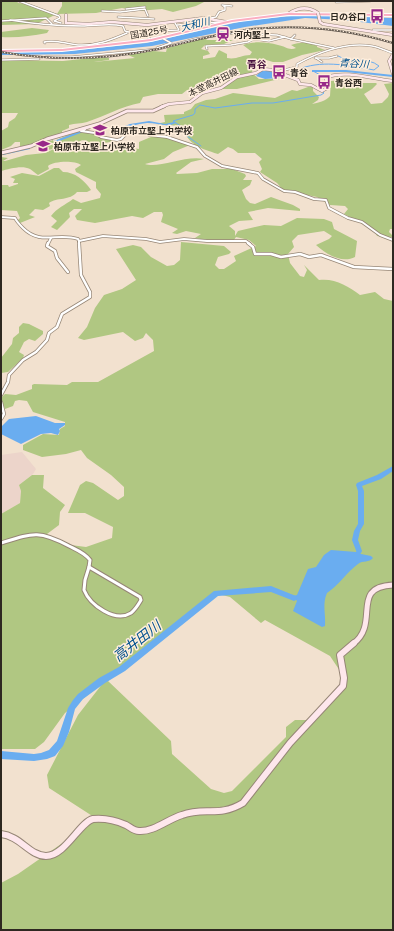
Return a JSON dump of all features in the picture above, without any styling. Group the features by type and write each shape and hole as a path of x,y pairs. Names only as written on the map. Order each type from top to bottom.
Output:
{"highway":[{"name":"国道25号","path":"1,51 78,49 151,40 226,22 288,14 393,16"}],"street":[{"path":"19,1 35,9 47,11 59,16 60,18 54,21 64,25"},
{"path":"336,2 370,1"},
{"path":"212,19 211,18 216,17 219,12 225,10 225,7 222,5 232,6"},
{"path":"123,11 145,7"},
{"path":"288,14 303,9 313,10 318,13 320,22 323,24 372,30 393,35"},
{"path":"135,10 135,15"},
{"path":"102,11 146,10 148,16"},
{"path":"118,11 118,23"},
{"path":"66,15 66,23 118,23 147,26 196,18 212,19 220,22"},
{"path":"118,17 154,19"},
{"path":"1,21 46,18 49,22 56,25"},
{"path":"10,20 35,25 83,26 117,24 123,26 125,31 148,37 151,40"},
{"path":"177,26 226,22"},
{"path":"149,31 177,30 179,29 175,23"},
{"path":"147,26 149,31 148,37"},
{"path":"372,30 393,30"},
{"path":"45,43 44,42 51,40 78,45 95,44 108,41 129,32"},
{"path":"46,57 72,57 159,49 195,39 233,33 272,34 334,48 370,46 382,48 393,54 389,62 393,74"},
{"path":"291,39 295,35"},
{"path":"221,47 207,49 206,46 246,43 254,39 269,41 286,37"},
{"path":"157,48 171,43 163,38"},
{"path":"280,72 297,67 297,64 312,56 334,48"},
{"path":"312,56 322,61 317,62"},
{"path":"316,58 329,58 337,56"},
{"path":"1,60 39,59"},
{"name":"本堂高井田線","path":"1,153 31,146 47,139 102,123 127,111 153,111 169,104 190,102 202,93 221,88 237,77 256,73 263,69 280,72 284,76 298,80 300,84 311,85 322,91 327,88 326,77 332,75 352,75 393,81"},
{"path":"88,126 81,132 98,134 100,137 107,139 120,140 128,132 139,129 149,135 192,145 219,165 258,173 265,180 284,191 294,192 314,199 326,200 329,208 348,218 362,222 380,234 393,240"},
{"path":"1,217 15,218 17,224 28,235 51,238 72,236 79,241"},
{"path":"79,241 103,236 146,239 160,242 184,239 202,241 246,241 253,247 255,254 270,254 281,257 300,254 309,258 321,255 354,267 376,269 393,268"},
{"path":"51,238 47,246 55,251 57,258 68,272"},
{"path":"1,395 8,382 9,375 23,360 34,354 47,340 49,333 57,327 62,313 68,308 86,301 90,297 90,292 85,288 80,268 78,252 79,241"},
{"path":"1,402 4,414 1,420"},
{"path":"1,543 34,533 42,533 84,554 90,560 84,584 85,594 97,606 111,615 126,616 131,614 139,604 141,600 140,597 89,567"},
{"path":"1,834 10,836 38,856 50,856 56,854 90,820 98,818 108,819 140,831 158,826 186,813 227,812 243,803 290,744 343,686 345,682 340,664 340,655 362,635 365,625 366,602 371,592 380,587 393,585"}],"shaded area":[{"path":"22,452 36,469 33,474 19,485 21,491 20,503 1,514 1,455"}],"green space":[{"path":"1,1 17,1 18,3 29,4 57,14 36,24 1,25"},
{"path":"62,1 206,1 196,6 173,12 162,9 138,11 122,8 96,13 57,14 62,6"},
{"path":"32,28 49,30 47,33 35,35 1,37 1,32"},
{"path":"205,38 207,40 233,40 224,44 205,45 201,49 208,51 210,54 203,56 203,59 215,57 219,50 227,54 227,58 250,55 252,52 243,45 256,42 274,44 291,49 296,48 291,45 307,43 325,50 302,55 283,62 273,62 263,59 260,61 265,65 253,67 252,73 259,79 279,79 237,89 221,89 234,80 225,81 226,77 220,77 216,84 187,90 182,94 158,94 143,97 140,103 133,104 87,122 69,125 69,128 62,131 62,133 26,147 20,146 20,142 15,142 11,146 1,150 1,131 8,127 9,122 15,118 18,113 1,113 1,60 63,61 101,57 109,58 109,60 94,62 135,58 128,55 153,51 166,52 167,48"},
{"path":"352,79 361,83 377,84 364,94 371,104 382,103 389,94 384,84 393,83 393,229 390,229 389,232 393,236 392,237 377,236 374,230 344,214 348,209 345,206 330,205 317,197 283,190 277,183 260,172 262,169 259,162 262,159 255,153 238,153 228,147 218,154 200,148 191,142 187,138 181,126 156,124 165,122 164,115 184,114 184,112 191,109 195,104 233,93 275,98 292,90 297,91 308,87 313,87 313,91 319,97 318,100 312,104 317,103 330,96 331,81"},
{"path":"83,131 98,133 100,136 116,141 104,143 99,147 104,146 111,149 123,147 139,149 139,142 158,134 190,145 173,152 164,159 145,164 157,165 189,159 204,159 191,162 176,173 197,173 212,169 232,169 245,174 246,176 243,180 252,180 250,185 242,190 246,199 250,203 255,204 271,197 300,209 300,211 268,208 248,212 253,220 239,221 229,226 235,231 235,236 238,231 264,225 281,226 297,218 324,219 332,222 334,229 357,241 355,257 350,259 340,259 329,255 316,245 332,236 324,231 298,235 292,241 294,247 288,254 290,263 300,276 304,277 307,270 304,265 319,280 336,281 360,295 375,292 384,299 393,301 393,930 1,930 1,883 18,874 97,819 49,788 47,775 78,715 103,683 65,713 44,742 35,749 1,749 1,514 20,503 21,491 19,485 32,475 44,475 43,488 65,505 60,512 59,525 43,537 63,544 86,547 112,538 113,527 85,513 68,513 80,485 86,481 93,483 118,500 124,496 124,487 111,475 87,458 81,450 66,454 42,457 23,450 23,445 43,434 59,435 60,429 65,426 65,422 33,412 27,401 15,401 13,406 5,409 1,398 5,394 16,395 32,389 32,385 34,384 67,385 72,382 98,382 154,351 153,340 146,333 143,338 135,341 123,332 84,340 78,338 87,327 95,308 104,295 122,289 136,280 116,249 133,245 141,247 151,257 167,266 174,265 180,260 181,242 224,246 231,252 218,257 215,265 219,269 224,269 236,261 234,256 256,246 249,240 236,237 234,240 206,240 195,238 201,234 186,231 177,234 172,233 178,229 161,222 163,215 162,212 154,212 143,218 132,216 95,223 77,220 75,216 82,209 74,209 69,213 70,217 57,230 51,227 57,221 51,216 53,213 73,199 81,203 100,198 101,194 96,188 96,182 76,172 75,169 81,165 78,163 54,163 48,166 49,169 38,175 30,169 23,167 1,171 1,157 8,158 3,161 5,161 26,155 45,153 54,149 46,150 38,146 53,140 55,145 54,141","holes":["86,140 99,147 84,149 73,146 80,141","214,593 230,597 261,623 265,620 330,656 342,674 342,687 307,720 295,720 286,727 286,737 232,791 224,793 211,789 172,754 171,741 108,681"]},
{"path":"54,168 59,168 63,172 75,175 91,190 87,192 77,192 71,197 52,201 49,203 50,206 43,210 35,209 29,215 35,217 20,223 17,221 20,218 17,211 1,210 1,185 8,185 9,187 18,184 13,183 15,179 10,177 22,173 39,176"},
{"path":"23,323 29,324 43,331 43,334 35,341 29,339 24,342 19,352 24,355 23,358 8,372 1,373 1,358 12,344 13,338 19,333 19,327"}],"water":[{"path":"301,15 393,18 393,26 344,20 305,18 245,27 152,46 75,54 1,55 1,52 68,51 146,43 243,21"},
{"path":"264,70 277,72 280,78 265,79 256,76"},
{"path":"36,416 55,423 65,423 65,425 59,429 60,431 58,435 51,433 41,434 21,444 1,434 1,427 9,419"},
{"path":"331,550 356,552 358,550 361,554 371,556 373,558 358,564 327,593 324,605 325,626 322,627 293,611 297,601 293,596 297,595 308,569 316,567 324,555"}],"waterway":[{"path":"302,68 320,64 329,64 374,70 379,66 369,61 348,60 338,56"},
{"path":"313,71 322,76 318,81 322,84 321,89"},
{"name":"青谷川","path":"313,71 346,71 393,76"},
{"path":"201,146 187,136 185,129 173,121 193,115 195,113 195,109 200,105 215,108 252,103 273,103 321,95 324,93 323,92"},
{"name":"青谷川","path":"119,129 145,122 165,125 174,123"},
{"name":"青谷川","path":"56,141 81,132"},
{"name":"青谷川","path":"3,154 29,148"},
{"name":"高井田川","path":"359,551 355,540 357,531 361,524 361,491 359,485 379,477 393,468"},
{"name":"高井田川","path":"1,755 34,758 47,756 52,753 57,749 63,738 72,708 87,691 102,680 122,669 216,593 271,589 294,598"}],"tunnel":[{"path":"39,59 46,57"}],"railway":[{"path":"1,52 40,57 99,57 138,53 216,35 252,29 288,27 341,31 393,43"}],"place":[{"name":"日の谷口","path":"377,16"},
{"name":"河内堅上","path":"223,34"},
{"name":"青谷","path":"279,72"},
{"name":"青谷西","path":"324,82"},
{"name":"柏原市立堅上中学校","path":"100,130"},
{"name":"柏原市立堅上小学校","path":"43,146"}],"district":[{"name":"青谷","path":"257,64"}],"water label":[{"name":"大和川","path":"195,24"}]}
